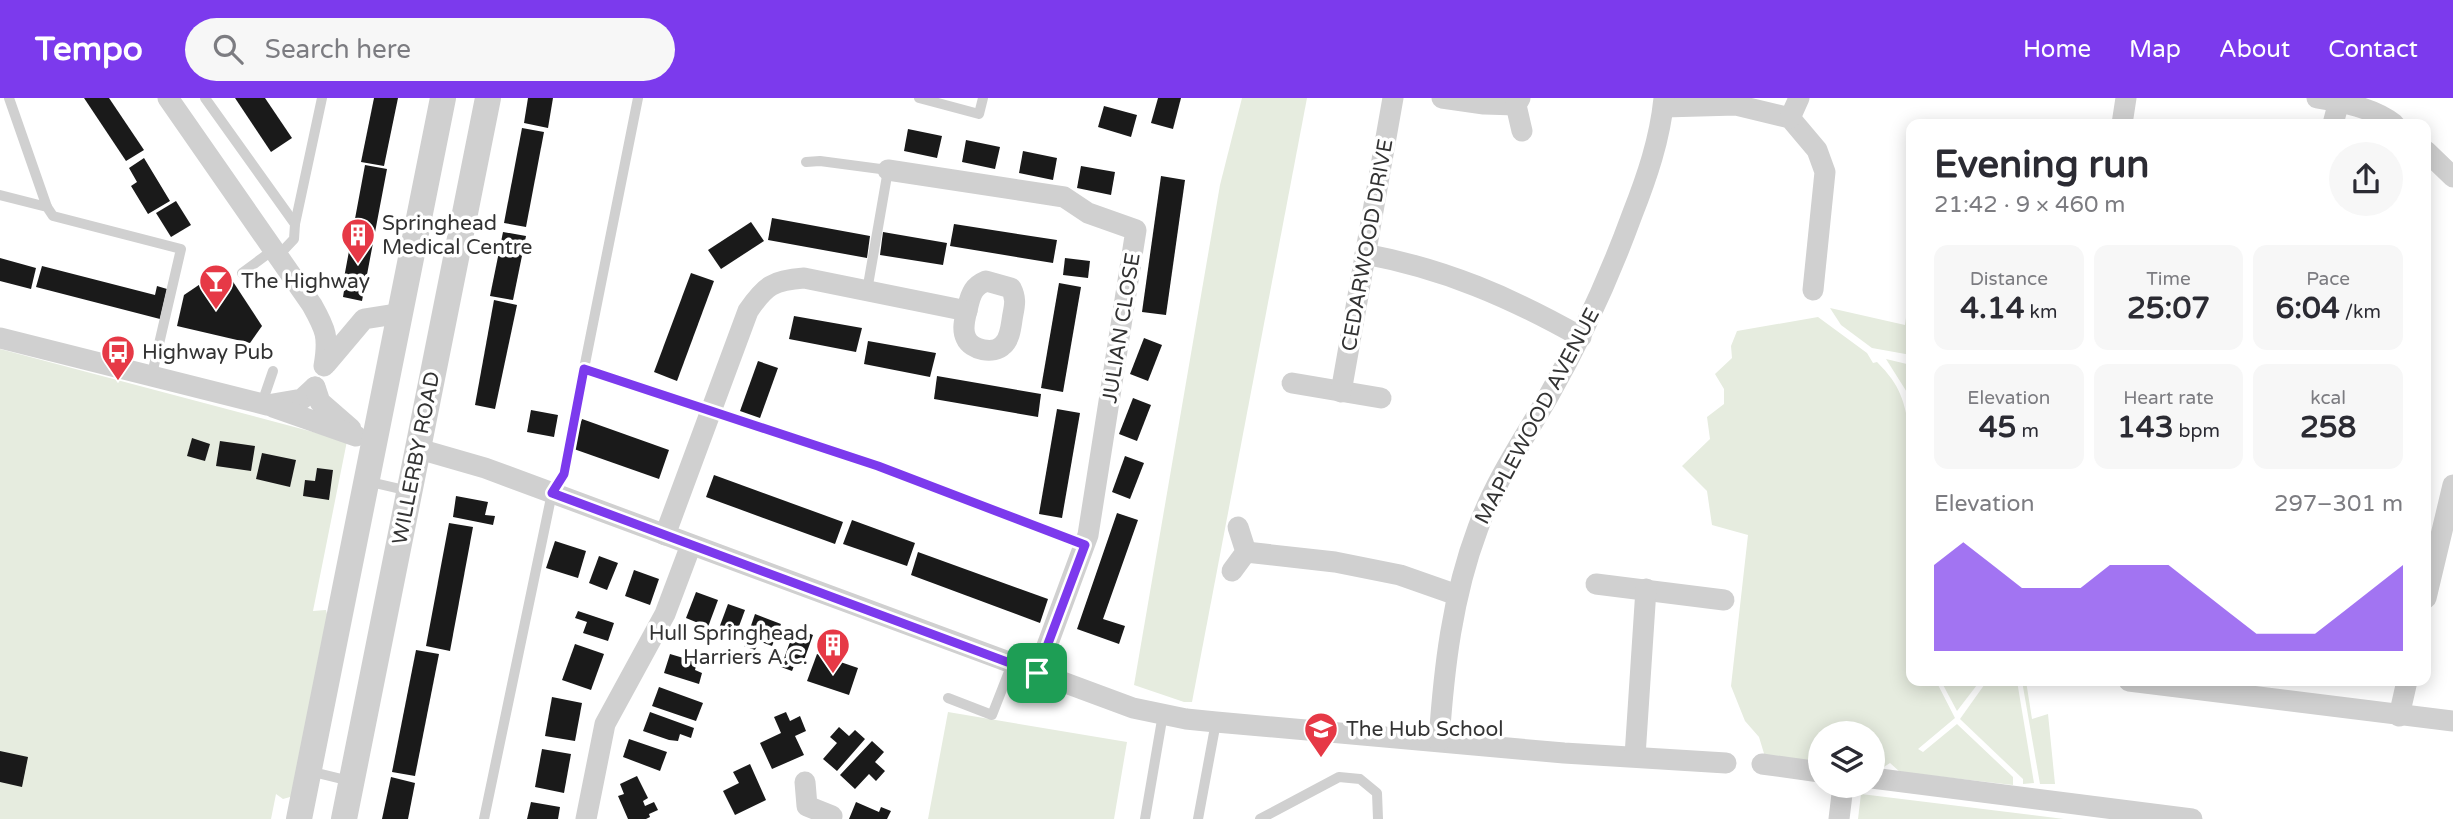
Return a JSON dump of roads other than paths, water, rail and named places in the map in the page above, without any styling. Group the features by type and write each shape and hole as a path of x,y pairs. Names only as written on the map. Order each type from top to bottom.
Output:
{"street":[{"path":"168,98 312,305 326,330 328,344 324,366 315,387 302,399 265,404"},
{"name":"WILLERBY ROAD","path":"299,819 366,481 364,444 402,313 443,98"},
{"name":"WILLERBY ROAD","path":"344,819 488,98"},
{"name":"CEDARWOOD DRIVE","path":"1341,392 1392,98"},
{"path":"1442,98 1483,104 1518,102 1522,131"},
{"path":"1790,118 1800,98"},
{"path":"2123,119 2126,98"},
{"path":"2317,98 2339,101 2388,119"},
{"path":"2334,119 2339,101"},
{"path":"1664,102 1736,105 1790,118 1816,150 1825,172 1813,290"},
{"name":"MAPLEWOOD AVENUE","path":"1438,741 1445,665 1457,595 1478,527 1506,466 1581,337 1612,270 1653,160 1664,102"},
{"path":"2431,156 2453,177"},
{"name":"JULIAN CLOSE","path":"888,170 1064,197 1088,213 1136,230 1088,535 1037,673"},
{"path":"1365,254 1409,262 1454,275 1539,313 1581,337"},
{"path":"664,535 748,311 762,290 780,280 804,278 967,311"},
{"path":"312,305 336,319 364,319 402,313"},
{"path":"324,366 364,319"},
{"path":"0,338 265,404 364,444"},
{"path":"1292,383 1381,398"},
{"path":"315,387 320,402 341,418 364,444"},
{"path":"419,449 485,468 1099,697 1163,715 1438,741 1726,763"},
{"path":"2431,577 2453,485"},
{"path":"1238,527 1246,552"},
{"path":"586,819 605,724 665,614 691,545"},
{"path":"1246,552 1335,562 1401,575 1457,595"},
{"path":"1232,571 1246,552"},
{"path":"1596,584 1724,600"},
{"path":"1635,756 1646,589"},
{"path":"2399,716 2406,686"},
{"path":"2135,687 2453,721"},
{"path":"1762,764 1808,770"},
{"path":"1885,780 2192,819"},
{"path":"805,782 800,813 832,816"},
{"path":"1839,819 1842,798"}],"lane":[{"path":"9,98 47,207 53,216 181,249 152,374"},
{"path":"205,98 295,224"},
{"path":"242,273 294,239 322,98"},
{"path":"484,819 552,493 564,474 639,98"},
{"path":"919,98 979,114 983,98"},
{"path":"806,162 820,161 888,170 867,291"},
{"path":"0,195 47,207"},
{"path":"584,369 878,466 1085,545"},
{"path":"265,404 273,371"},
{"path":"366,481 409,491"},
{"path":"948,698 992,715 1012,664"},
{"path":"1144,819 1163,715"},
{"path":"1198,819 1216,722"},
{"path":"309,771 352,781"},
{"path":"1260,819 1339,777 1360,779 1377,793 1378,819"}],"place":[{"name":"Springhead Medical Centre","path":"358,265"},
{"name":"The Highway","path":"216,311"},
{"name":"Highway Pub","path":"118,382"},
{"name":"Hull Springhead Harriers A.C.","path":"833,675"},
{"name":"The Hub School","path":"1321,759"}]}
